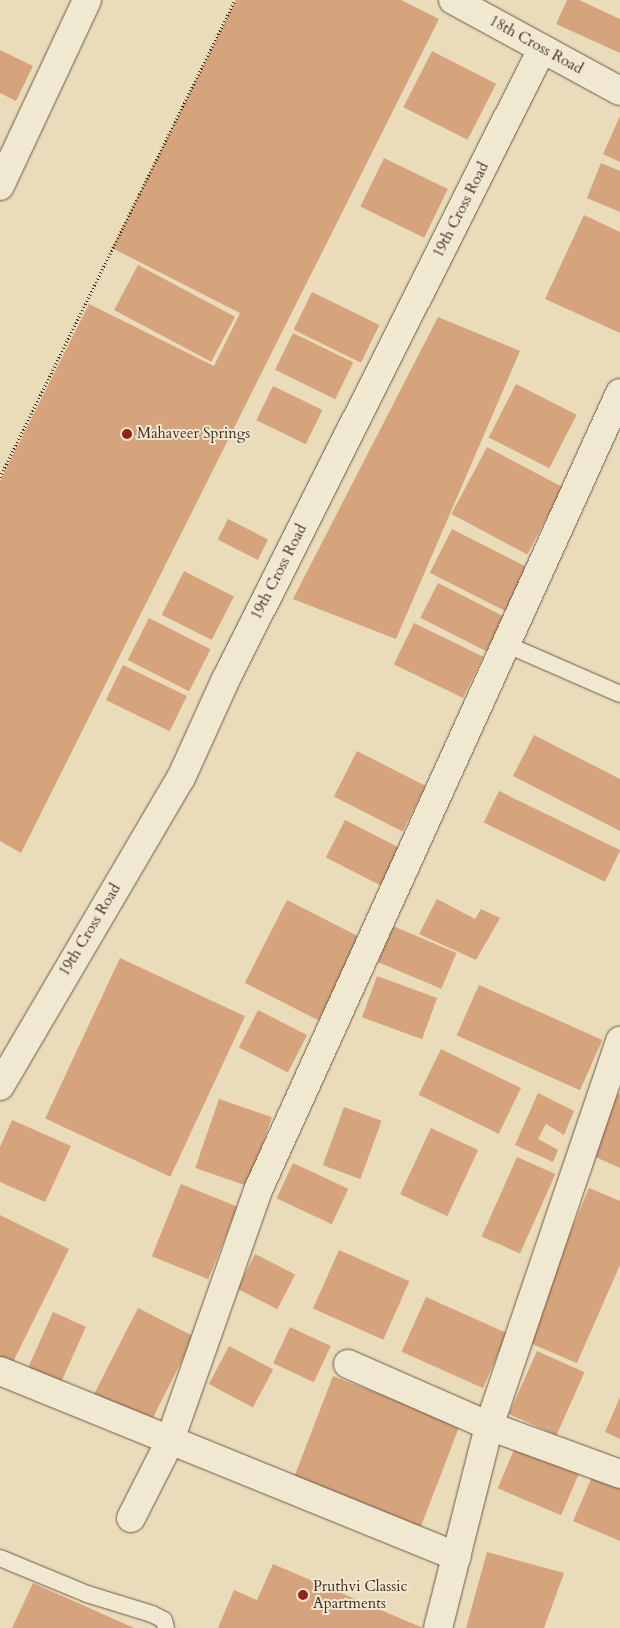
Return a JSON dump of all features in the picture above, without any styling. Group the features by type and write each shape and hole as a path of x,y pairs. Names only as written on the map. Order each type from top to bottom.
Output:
{"street":[{"path":"0,186 87,0"},
{"name":"18th Cross Road","path":"453,0 493,9 542,49 620,91"},
{"name":"19th Cross Road","path":"0,1086 181,778 226,679 542,49"},
{"path":"131,1518 169,1443 259,1188 618,402"},
{"path":"438,1628 489,1426 620,1041"},
{"path":"348,1364 489,1426 620,1474"},
{"path":"0,1371 169,1443 457,1557"}],"lane":[{"path":"508,645 620,694"},
{"path":"0,1558 87,1594 152,1614 164,1620 166,1628"}],"path":[{"path":"0,477 235,0"}],"building":[{"name":"Mahaveer Springs","path":"236,0 401,0 439,19 21,853 0,841 0,481 89,304 214,366 240,313 112,248"},
{"path":"567,0 579,0 620,19 620,53 556,24"},
{"path":"0,50 33,66 16,101 0,93"},
{"path":"432,51 496,84 468,140 403,107"},
{"path":"620,116 620,162 603,154"},
{"path":"384,158 448,189 424,238 360,207"},
{"path":"601,163 620,171 620,212 587,198"},
{"path":"584,215 620,232 620,333 545,299"},
{"path":"138,265 235,317 211,362 114,310"},
{"path":"312,292 379,325 361,363 294,330"},
{"path":"438,317 520,351 396,639 293,599"},
{"path":"293,333 353,362 335,399 275,370"},
{"path":"516,384 577,415 549,468 489,437"},
{"path":"273,386 322,410 306,444 256,420"},
{"path":"487,447 563,487 527,554 451,514"},
{"path":"228,519 268,539 258,560 218,539"},
{"path":"452,529 531,569 509,613 430,573"},
{"path":"184,571 234,596 212,640 162,615"},
{"path":"438,583 504,617 486,651 420,618"},
{"path":"149,618 210,649 189,691 128,660"},
{"path":"414,623 483,657 463,698 394,664"},
{"path":"123,665 187,696 170,731 106,700"},
{"path":"534,735 620,779 620,831 513,776"},
{"path":"357,751 426,786 402,831 334,796"},
{"path":"499,791 620,850 605,882 484,822"},
{"path":"345,820 404,850 385,887 326,857"},
{"path":"437,899 475,919 481,909 500,918 476,960 419,934"},
{"path":"287,900 361,938 319,1021 245,983"},
{"path":"393,926 457,953 441,989 378,962"},
{"path":"120,958 245,1016 170,1177 45,1118"},
{"path":"377,976 437,998 422,1039 362,1017"},
{"path":"479,985 602,1040 580,1090 457,1035"},
{"path":"258,1010 307,1035 288,1072 239,1047"},
{"path":"441,1049 521,1088 499,1134 419,1095"},
{"path":"538,1093 574,1111 564,1135 546,1124 538,1139 558,1150 553,1162 515,1145"},
{"path":"618,1093 620,1094 620,1168 591,1155"},
{"path":"219,1099 272,1117 248,1186 195,1168"},
{"path":"344,1107 382,1121 360,1179 323,1165"},
{"path":"12,1120 71,1146 45,1202 0,1182 0,1147"},
{"path":"431,1128 478,1150 447,1216 400,1194"},
{"path":"517,1157 555,1174 520,1254 482,1236"},
{"path":"293,1163 348,1189 332,1224 277,1198"},
{"path":"181,1184 238,1207 208,1279 152,1256"},
{"path":"589,1188 620,1201 620,1265 577,1363 525,1341"},
{"path":"0,1215 69,1249 12,1364 0,1357"},
{"path":"339,1250 409,1281 383,1340 313,1308"},
{"path":"255,1254 295,1274 277,1309 237,1289"},
{"path":"426,1297 507,1333 483,1388 402,1352"},
{"path":"138,1308 194,1337 147,1428 91,1400"},
{"path":"53,1312 86,1327 57,1392 24,1377"},
{"path":"290,1327 331,1346 314,1382 273,1363"},
{"path":"229,1346 273,1369 253,1407 209,1384"},
{"path":"537,1351 585,1372 556,1435 509,1414"},
{"path":"333,1376 460,1425 419,1532 292,1483"},
{"path":"620,1397 620,1439 605,1432"},
{"path":"516,1445 580,1472 561,1515 498,1488"},
{"path":"595,1470 620,1481 620,1541 573,1521"},
{"path":"487,1552 564,1573 544,1628 466,1628"},
{"name":"Pruthvi Classic Apartments","path":"273,1564 423,1628 218,1628 234,1590 257,1600"},
{"path":"33,1583 134,1628 12,1628"}],"place":[{"name":"Mahaveer Springs","path":"127,434"},
{"name":"Pruthvi Classic Apartments","path":"303,1595"}]}
